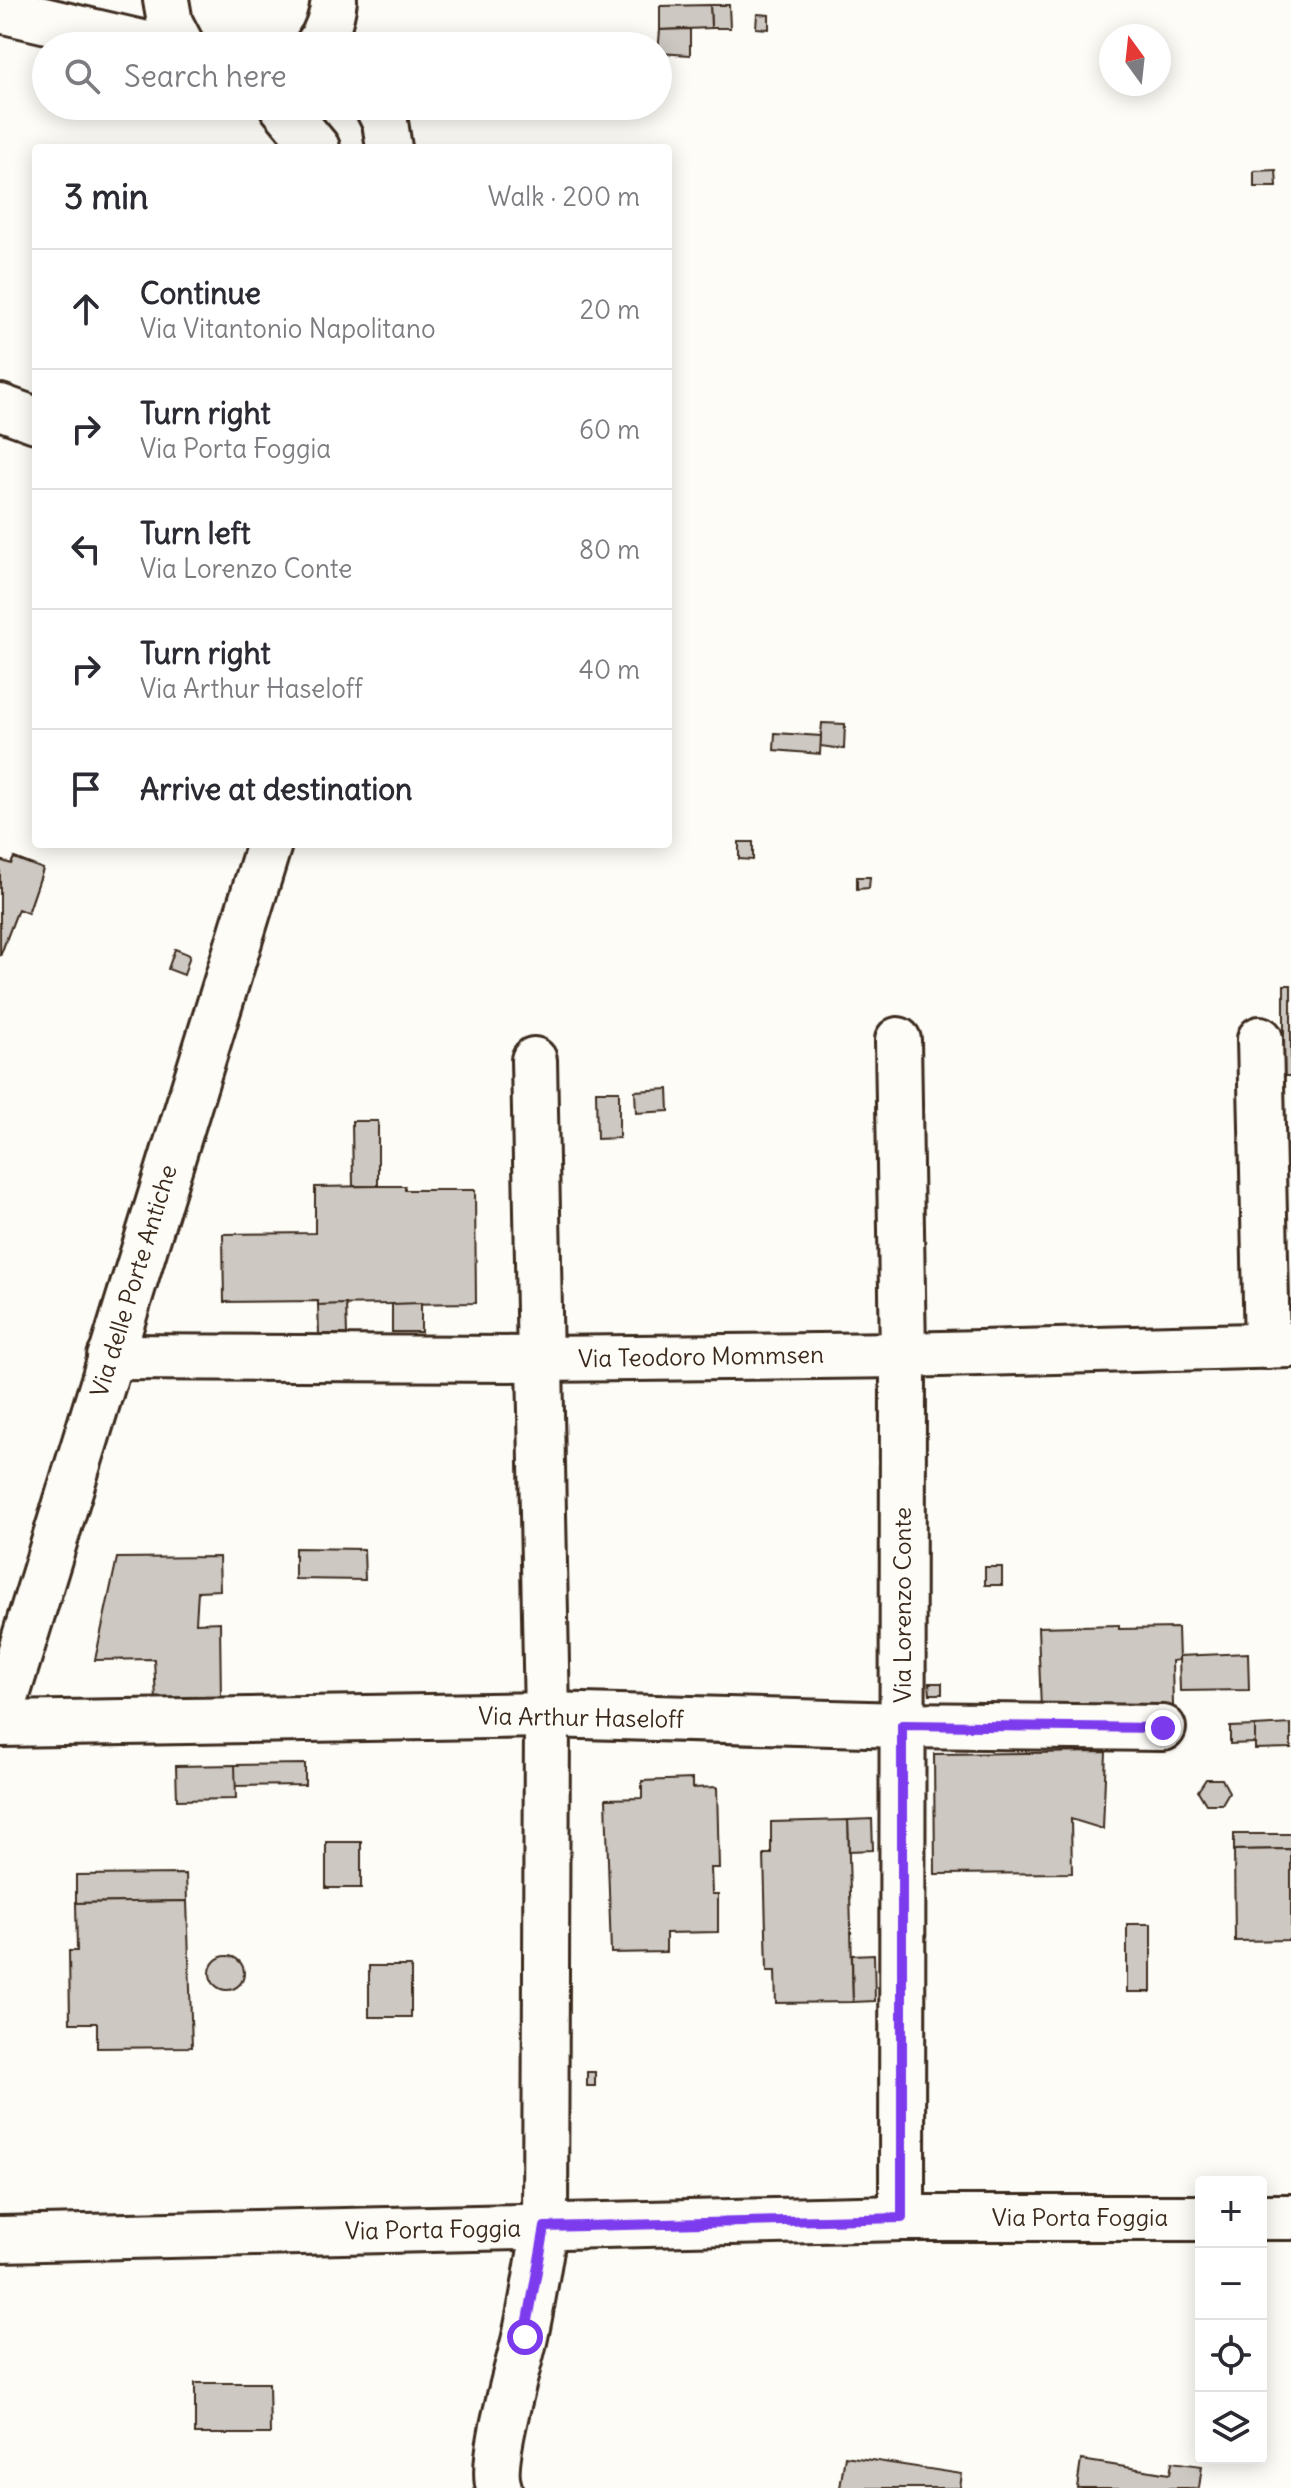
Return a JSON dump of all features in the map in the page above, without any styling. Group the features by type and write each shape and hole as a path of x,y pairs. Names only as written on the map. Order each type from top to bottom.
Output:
{"street":[{"path":"166,0 175,32"},
{"path":"0,10 95,32"},
{"path":"294,120 314,144"},
{"path":"384,120 388,144"},
{"path":"0,407 32,419"},
{"name":"Via delle Porte Antiche","path":"0,1718 268,848"},
{"path":"1260,1039 1279,1346"},
{"name":"Via Lorenzo Conte","path":"898,1040 903,1355 902,2218"},
{"path":"499,2488 495,2478 506,2415 525,2337 545,2227 547,1715 534,1060"},
{"name":"Via Teodoro Mommsen","path":"110,1357 540,1359 1279,1346"},
{"name":"Via Arthur Haseloff","path":"0,1724 547,1715 902,1725 1163,1728"},
{"path":"1267,2217 1291,2217"},
{"name":"Via Porta Foggia","path":"0,2239 902,2218 1195,2218"}],"building":[{"path":"710,5 729,5 730,28 711,28"},
{"path":"710,5 711,28 660,30 660,6"},
{"path":"757,14 769,15 769,29 756,28"},
{"path":"690,29 690,55 672,54 672,32 660,30"},
{"path":"1276,170 1277,187 1254,187 1254,171"},
{"path":"822,723 845,724 844,749 820,746"},
{"path":"775,733 821,736 820,754 774,750"},
{"path":"739,842 753,842 753,860 739,859"},
{"path":"14,858 43,869 28,913 18,909 0,956 0,860 11,864"},
{"path":"14,858 43,869 28,913 18,909 0,956 0,860 11,864"},
{"path":"857,877 870,877 869,888 857,889"},
{"path":"175,949 190,955 184,975 168,969"},
{"path":"1284,985 1291,985 1291,1076 1284,1076"},
{"path":"668,1089 669,1111 636,1113 635,1091"},
{"path":"596,1091 619,1091 619,1138 597,1139"},
{"path":"352,1121 378,1121 378,1186 353,1186"},
{"path":"405,1186 405,1190 475,1190 476,1303 318,1305 318,1301 224,1302 223,1234 315,1233 315,1187"},
{"path":"421,1303 421,1332 392,1332 392,1304"},
{"path":"346,1304 347,1334 319,1334 318,1305"},
{"path":"295,1548 364,1549 365,1580 295,1579"},
{"path":"219,1557 220,1590 198,1591 196,1623 220,1622 221,1699 156,1701 154,1659 95,1660 117,1558"},
{"path":"985,1567 1002,1567 1002,1585 985,1585"},
{"path":"1119,1625 1119,1629 1178,1628 1179,1660 1172,1661 1173,1706 1041,1710 1038,1627"},
{"path":"1248,1653 1249,1690 1180,1691 1179,1656"},
{"path":"929,1683 942,1683 942,1694 930,1694"},
{"path":"1291,1724 1291,1748 1255,1749 1255,1726"},
{"path":"1255,1726 1255,1743 1230,1744 1230,1727"},
{"path":"1106,1752 1103,1829 1071,1819 1072,1873 935,1874 934,1754"},
{"path":"305,1764 305,1785 235,1786 235,1765"},
{"path":"235,1765 236,1799 177,1800 176,1766"},
{"path":"692,1779 692,1788 717,1787 719,1868 711,1868 712,1894 718,1894 718,1932 666,1933 666,1952 611,1953 606,1799 642,1798 642,1781"},
{"path":"1206,1779 1222,1779 1229,1792 1222,1804 1206,1804 1198,1791"},
{"path":"872,1819 873,1850 849,1851 848,1820"},
{"path":"848,1820 853,2002 776,2003 775,1971 767,1971 764,1854 771,1854 771,1822"},
{"path":"1234,1834 1291,1834 1291,1849 1234,1850"},
{"path":"326,1842 361,1842 361,1888 326,1888"},
{"path":"1291,1849 1291,1940 1235,1941 1234,1850"},
{"path":"186,1874 187,1901 76,1903 76,1875"},
{"path":"187,1901 192,2047 97,2048 97,2023 70,2023 69,1951 77,1951 76,1903"},
{"path":"1127,1924 1151,1924 1151,1992 1127,1992"},
{"path":"874,1954 875,2001 853,2002 852,1955"},
{"path":"227,1956 239,1961 244,1973 239,1985 227,1990 215,1985 210,1973 215,1961"},
{"path":"369,1966 411,1966 411,2017 369,2017"},
{"path":"587,2072 595,2072 595,2086 587,2086"},
{"path":"195,2383 269,2383 270,2434 195,2434"},
{"path":"845,2456 962,2474 960,2488 840,2488"},
{"path":"1081,2460 1170,2474 1172,2462 1202,2466 1199,2488 1077,2488"}],"route":[{"path":"525,2337 545,2227 902,2218 902,1725 1163,1728"}]}
